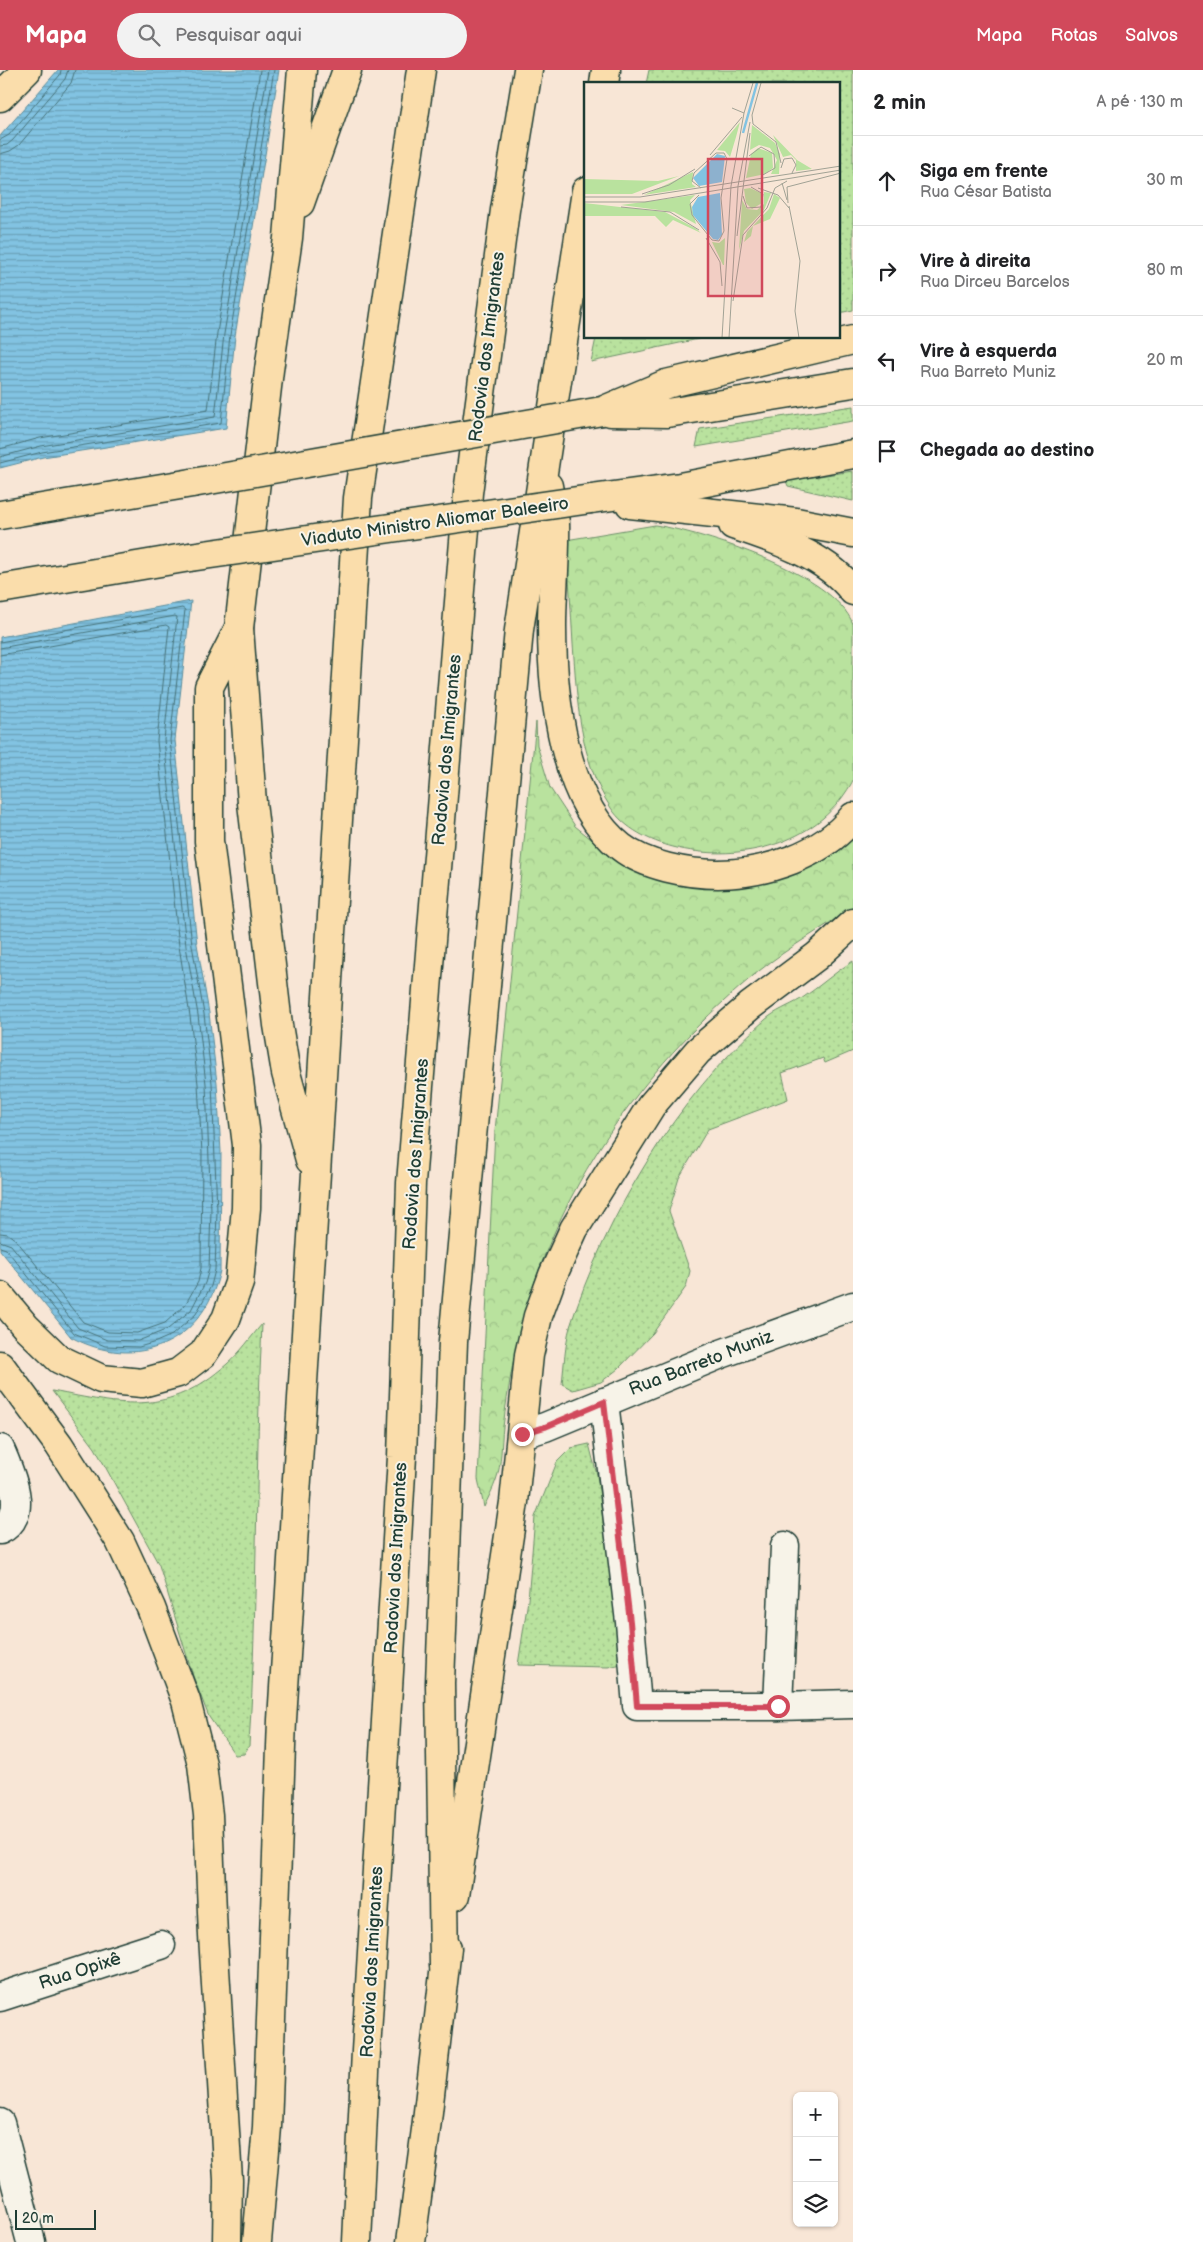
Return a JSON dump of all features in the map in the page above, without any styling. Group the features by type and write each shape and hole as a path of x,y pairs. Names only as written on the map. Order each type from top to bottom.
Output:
{"highway":[{"path":"0,97 27,70"},
{"path":"302,70 288,238 269,370 239,628 252,803 278,1025 286,1073 316,1178"},
{"path":"288,238 346,70"},
{"path":"257,2242 267,2127 282,1720 358,498 421,70"},
{"name":"Rodovia dos Imigrantes","path":"357,2242 367,2031 402,1467 411,1183 468,493 505,210 528,70"},
{"path":"444,1966 440,1683 453,1342 519,630 584,206"},
{"path":"602,412 666,384 853,340"},
{"path":"0,515 602,412 667,413 853,383"},
{"path":"673,501 853,454"},
{"path":"544,467 555,522 552,627 558,716 572,772 594,820 621,848 653,863 696,874 740,874 778,864 817,848 843,830 853,816"},
{"name":"Viaduto Ministro Aliomar Baleeiro","path":"34,583 190,557 591,499 673,501"},
{"path":"673,501 853,533"},
{"path":"673,501 800,552 828,568 853,591"},
{"path":"0,589 34,583"},
{"path":"0,594 34,583"},
{"path":"0,1296 24,1326 58,1359 101,1379 142,1383 178,1373 203,1354 226,1319 238,1283 246,1208 247,1145 209,841 209,687 239,628"},
{"path":"411,2242 444,1966 476,1764 522,1434 529,1355 538,1316 553,1275 574,1229 651,1106 698,1052 750,1006 817,956 853,923"},
{"path":"0,1366 58,1445 120,1541 151,1608 186,1700 202,1764 208,1815 213,1936 228,2180 227,2242"}],"street":[{"name":"Rua Barreto Muniz","path":"522,1434 545,1427 721,1354 853,1306"},
{"path":"604,1402 630,1622 637,1706 853,1704"},
{"path":"0,1449 11,1476 15,1505 10,1524 0,1530"},
{"path":"778,1706 785,1546"},
{"name":"Rua Opixê","path":"0,1998 161,1945"},
{"path":"0,2123 31,2242"}],"green space":[{"path":"649,70 853,70 853,310 840,313 840,82 646,82"},
{"path":"596,339 698,339 591,362"},
{"path":"853,406 853,421 696,447 700,429"},
{"path":"853,471 853,501 788,486 786,481"},
{"path":"655,525 677,529 734,546 795,572 821,588 841,605 853,624 853,780 831,811 812,826 792,838 769,846 721,853 673,847 647,838 623,822 611,808 600,789 586,750 578,707 566,540"},
{"path":"536,722 537,745 550,788 575,826 612,856 682,884 853,833 853,907 770,962 719,1006 681,1043 615,1125 586,1170 562,1216 541,1265 524,1316 509,1385 498,1474 484,1507 478,1479 495,1131"},
{"path":"853,961 853,1051 825,1063 823,1058 782,1073 788,1099 708,1129 679,1178 669,1211 690,1271 686,1287 653,1333 618,1369 601,1382 573,1390 562,1384 568,1334 585,1285 624,1201 674,1122 702,1085 765,1020 801,999"},
{"path":"262,1324 254,1640 249,1746 244,1754 235,1755 209,1717 193,1676 159,1565 95,1448 52,1391 123,1403 144,1403 164,1400 184,1393 205,1381 227,1364"},
{"path":"589,1444 597,1475 622,1664 608,1667 518,1665 528,1600 535,1517 557,1462 571,1448"}],"water":[{"path":"58,70 279,70 235,336 226,428 43,457 0,468 0,136"},
{"path":"191,601 175,740 197,944 209,1013 217,1083 221,1152 220,1271 211,1296 199,1317 183,1333 164,1345 142,1351 119,1352 95,1347 71,1337 0,1250 0,637"}],"route":[{"path":"522,1434 545,1427 604,1402 630,1622 637,1706 778,1706"}]}
